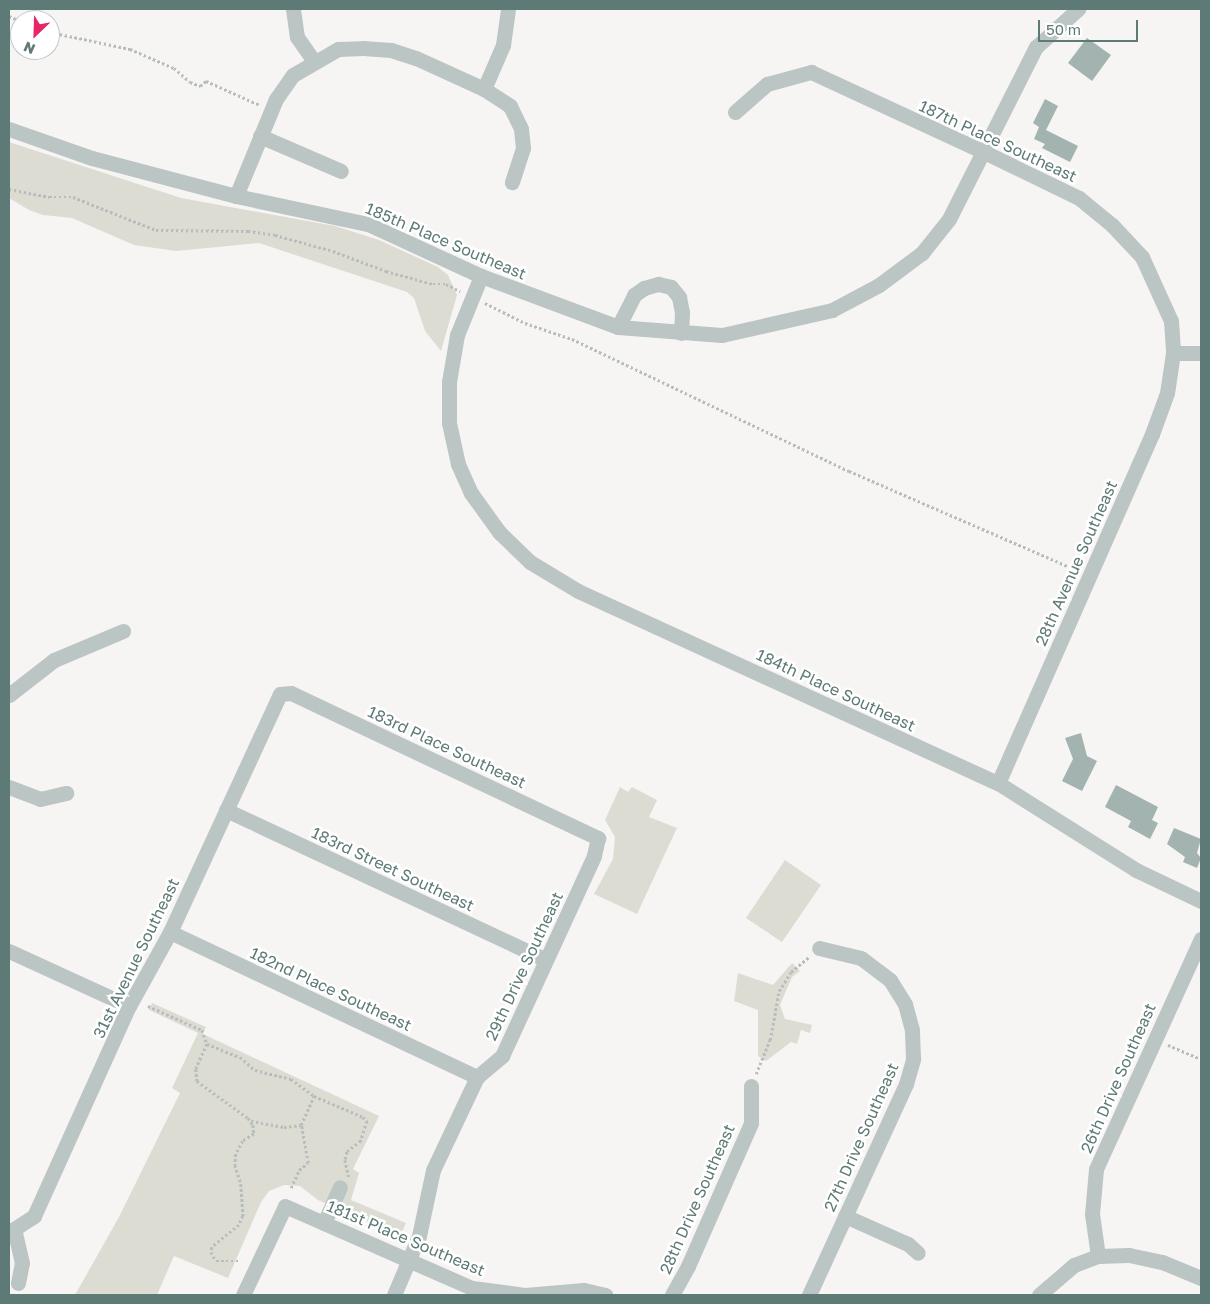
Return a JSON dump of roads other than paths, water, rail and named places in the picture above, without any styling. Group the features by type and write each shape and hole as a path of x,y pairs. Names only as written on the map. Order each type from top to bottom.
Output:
{"street":[{"path":"293,9 297,37 314,61"},
{"path":"484,89 503,45 508,9"},
{"path":"984,152 1036,47 1078,9"},
{"path":"236,196 271,110 293,75 314,61 338,49 391,50 484,89 510,106 521,129 523,148 512,182"},
{"name":"187th Place Southeast","path":"735,112 767,84 811,72 1079,198 1112,225 1142,258 1158,289 1171,321 1173,353"},
{"name":"185th Place Southeast","path":"9,129 92,158 236,196 368,224 480,276 618,328 722,335 832,310 879,285 922,253 949,219 984,152"},
{"path":"260,136 341,172"},
{"name":"184th Place Southeast","path":"480,276 457,335 449,382 449,423 458,464 471,493 499,532 530,562 578,591 998,784 1136,870 1201,901"},
{"path":"618,328 634,296 644,288 658,284 671,287 679,297 682,313 682,333"},
{"path":"1173,353 1201,353"},
{"name":"28th Avenue Southeast","path":"998,784 1152,434 1167,393 1173,353"},
{"path":"9,695 54,660 123,631"},
{"name":"183rd Place Southeast","path":"280,694 291,693 598,838"},
{"name":"31st Avenue Southeast","path":"18,1283 22,1262 14,1229 34,1216 130,1006 170,932 280,694"},
{"path":"9,787 40,799 66,793"},
{"name":"183rd Street Southeast","path":"226,810 546,960"},
{"name":"29th Drive Southeast","path":"394,1295 419,1236 434,1170 477,1077 502,1056 594,856 598,838"},
{"name":"182nd Place Southeast","path":"170,932 477,1077"},
{"name":"26th Drive Southeast","path":"1098,1256 1092,1214 1096,1169 1201,939"},
{"name":"27th Drive Southeast","path":"810,1295 906,1084 913,1059 912,1030 905,1004 890,980 862,958 820,948"},
{"path":"9,951 130,1006"},
{"name":"28th Drive Southeast","path":"672,1295 688,1266 751,1123 751,1086"},
{"path":"324,1223 343,1186"},
{"name":"181st Place Southeast","path":"243,1295 285,1206 410,1259 472,1288 525,1295 584,1290 605,1295"},
{"path":"845,1216 908,1244 918,1253"},
{"path":"1040,1295 1074,1265 1098,1256 1129,1256 1162,1262 1201,1278"}]}
